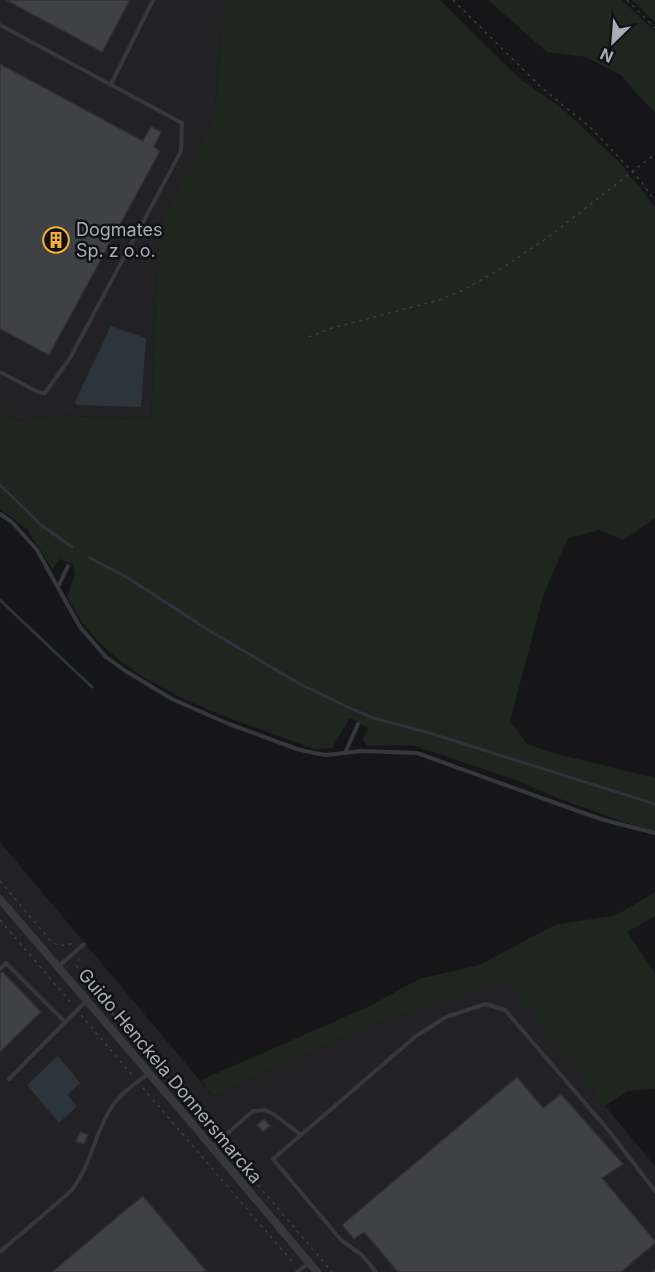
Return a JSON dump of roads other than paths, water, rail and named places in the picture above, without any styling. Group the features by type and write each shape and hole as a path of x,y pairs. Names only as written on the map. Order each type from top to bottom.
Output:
{"street":[{"name":"Guido Henckela Donnersmarcka","path":"0,899 317,1272"}],"lane":[{"path":"111,84 153,0"},
{"path":"0,25 182,123 181,151 70,358 45,393 38,392 0,372"},
{"path":"0,514 12,522 37,550 80,627 106,657 172,699 229,724 297,749 326,755 361,751 417,753 585,814 655,833"},
{"path":"58,588 68,566"},
{"path":"344,754 358,724"},
{"path":"58,967 84,944"},
{"path":"0,969 6,963 65,1022"},
{"path":"9,1078 87,1001"},
{"path":"376,1272 362,1256 341,1240 273,1159 416,1036 446,1017 486,1004 505,1010 609,1131 655,1191"},
{"path":"0,1252 75,1186 110,1110 149,1073"},
{"path":"212,1147 253,1111 265,1110 275,1115 301,1135"},
{"path":"298,1271 309,1263"}],"waterway":[{"path":"0,485 41,525 72,547"},
{"path":"90,558 128,578 210,631 300,684 373,718 426,732 655,804"},
{"path":"0,600 92,687"}],"place":[{"name":"Dogmates Sp. z o.o.","path":"56,240"}]}
